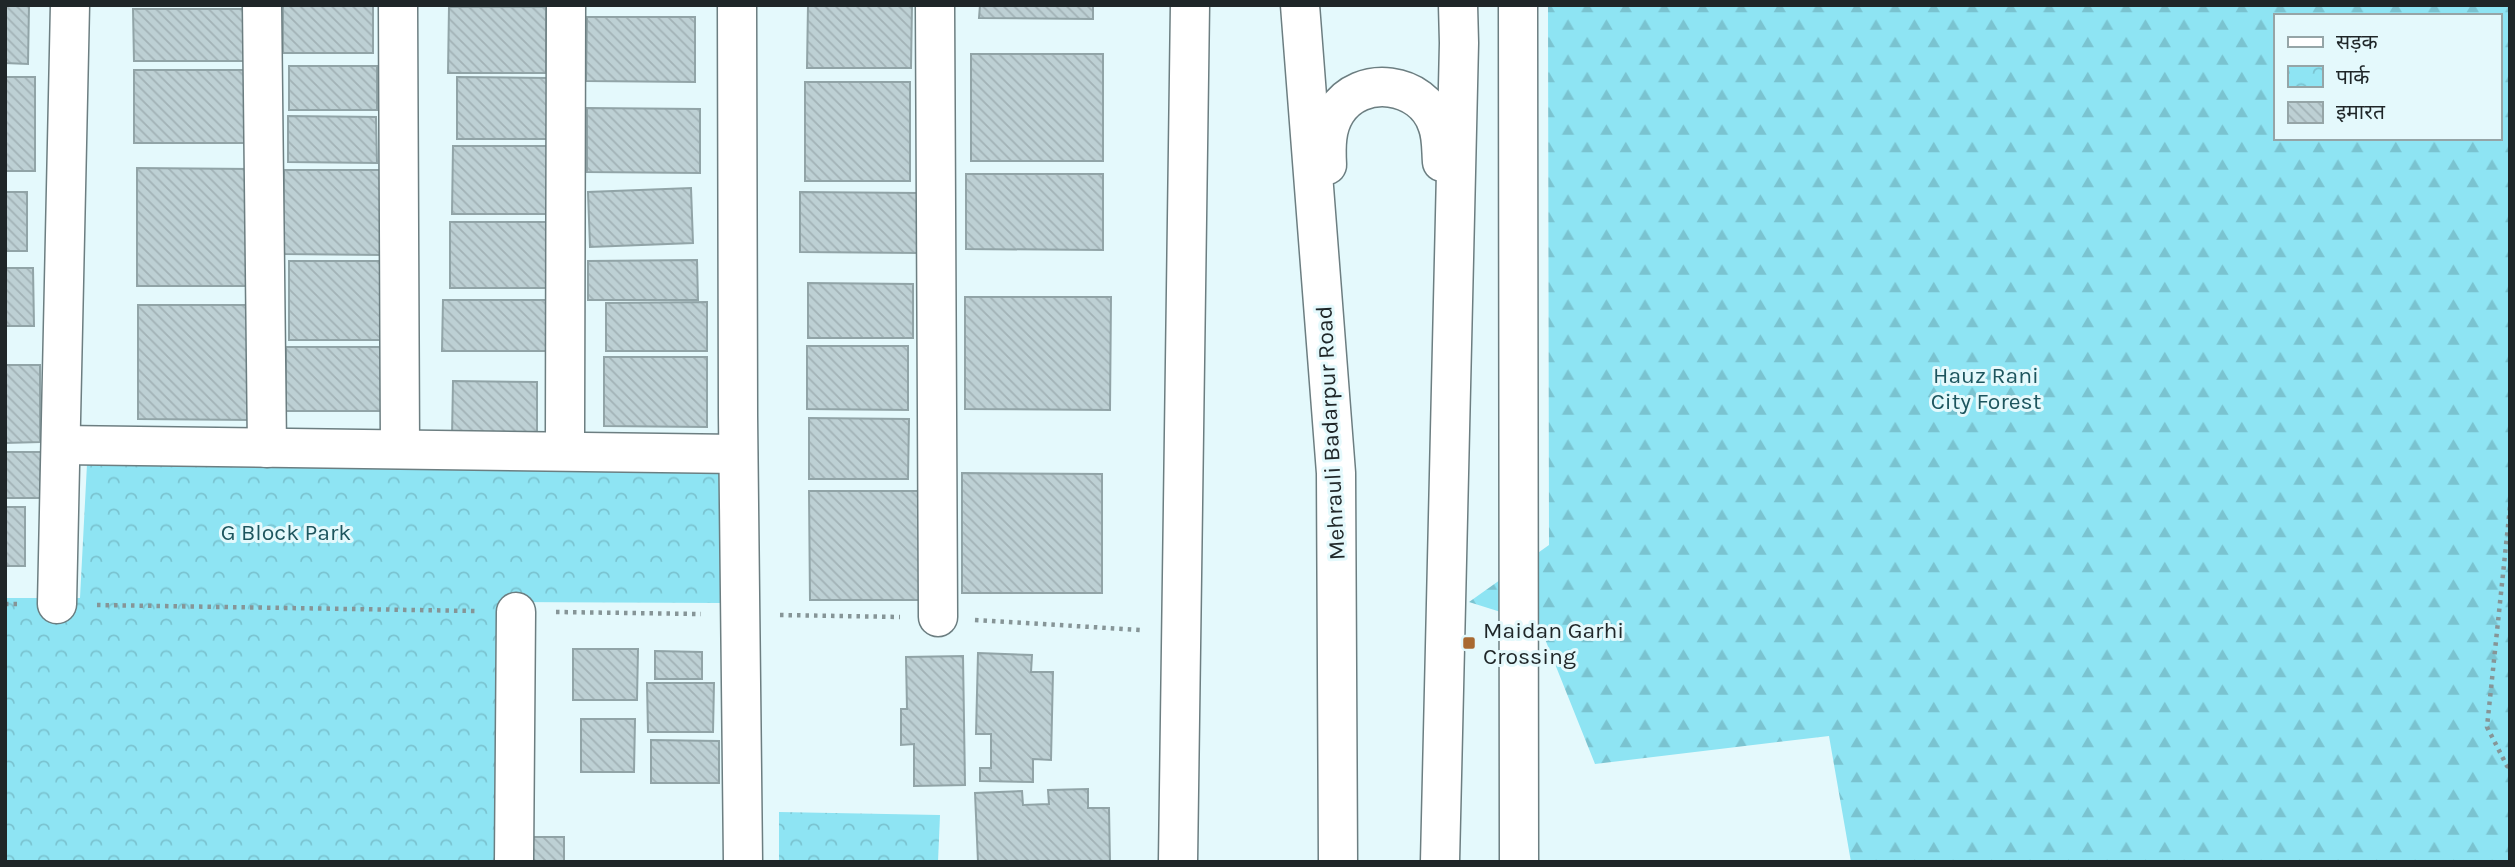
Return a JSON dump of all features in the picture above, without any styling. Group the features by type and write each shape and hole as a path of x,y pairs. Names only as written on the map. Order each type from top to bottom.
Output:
{"street":[{"path":"57,604 70,5"},
{"path":"262,5 267,448"},
{"path":"398,5 400,449"},
{"path":"565,437 566,5"},
{"path":"737,5 738,454 743,862"},
{"path":"935,5 938,617"},
{"path":"1178,862 1190,5"},
{"name":"Mehrauli Badarpur Road","path":"1300,5 1336,473 1338,862"},
{"path":"1440,862 1458,5"},
{"path":"1518,5 1519,862"},
{"path":"1336,473 1326,142 1329,125 1337,109 1350,97 1366,89 1383,86 1416,96 1429,108 1437,123 1441,141 1452,353"},
{"path":"61,445 738,454"},
{"path":"514,862 516,612"}],"path":[{"path":"2510,508 2487,727 2507,766 2510,767"},
{"path":"5,604 938,617 1181,633"}],"green space":[{"name":"Hauz Rani City Forest","path":"1548,5 2510,5 2510,862 1851,862 1829,736 1595,764 1539,624 1469,602 1549,545"},
{"name":"G Block Park","path":"87,464 720,464 720,603 508,602 507,862 5,862 5,598 80,598"},
{"path":"779,812 940,815 938,862 779,862"}],"building":[{"path":"283,5 373,5 373,53 283,53"},
{"path":"808,5 912,5 911,68 807,68"},
{"path":"980,5 1093,5 1093,19 979,18"},
{"path":"5,6 29,6 28,64 5,63"},
{"path":"449,7 546,7 546,73 448,73"},
{"path":"133,9 251,9 251,61 134,61"},
{"path":"587,17 695,17 695,82 586,81"},
{"path":"971,54 1103,54 1103,161 971,161"},
{"path":"289,66 377,66 377,110 289,110"},
{"path":"134,70 256,70 257,143 134,143"},
{"path":"5,77 35,77 35,171 5,171"},
{"path":"457,77 549,78 549,139 457,139"},
{"path":"805,82 910,82 910,181 805,181"},
{"path":"587,108 700,109 700,173 587,172"},
{"path":"288,116 376,117 377,163 288,162"},
{"path":"453,146 557,146 557,214 452,214"},
{"path":"137,168 251,169 251,286 137,286"},
{"path":"284,170 383,170 383,255 283,254"},
{"path":"966,174 1103,174 1103,250 966,249"},
{"path":"691,188 693,243 590,247 588,192"},
{"path":"5,192 27,192 27,251 5,251"},
{"path":"800,192 919,193 919,253 800,252"},
{"path":"450,222 549,222 549,288 450,288"},
{"path":"697,260 698,300 588,300 588,261"},
{"path":"289,261 385,261 385,340 289,340"},
{"path":"5,268 33,268 34,326 5,326"},
{"path":"808,283 913,284 913,338 808,338"},
{"path":"965,297 1111,297 1110,410 965,409"},
{"path":"443,300 547,300 547,351 442,351"},
{"path":"707,302 707,351 606,351 606,303"},
{"path":"138,305 251,305 251,420 138,419"},
{"path":"807,346 908,346 908,410 807,409"},
{"path":"286,347 384,347 384,411 286,411"},
{"path":"604,357 707,357 707,427 604,426"},
{"path":"5,365 40,365 40,442 5,443"},
{"path":"453,381 537,382 537,439 452,438"},
{"path":"809,418 909,419 908,479 809,479"},
{"path":"5,452 41,452 40,498 5,498"},
{"path":"962,473 1102,474 1102,593 962,593"},
{"path":"809,491 923,491 923,600 810,600"},
{"path":"5,507 25,507 25,566 5,566"},
{"path":"573,649 638,649 637,700 573,700"},
{"path":"655,651 702,652 702,679 655,679"},
{"path":"978,653 1032,655 1031,672 1053,672 1051,760 1033,759 1033,782 980,781 980,768 991,768 991,734 976,734"},
{"path":"963,656 965,785 914,786 914,744 901,745 901,709 907,709 906,657"},
{"path":"647,683 714,683 713,732 648,732"},
{"path":"581,719 635,719 634,772 581,772"},
{"path":"651,740 719,741 719,783 651,783"},
{"path":"1088,789 1088,808 1109,808 1110,862 978,862 975,793 1022,791 1023,805 1049,804 1048,790"},
{"path":"520,837 564,837 564,862 520,862"}],"place":[{"name":"Maidan Garhi Crossing","path":"1469,643"}]}
